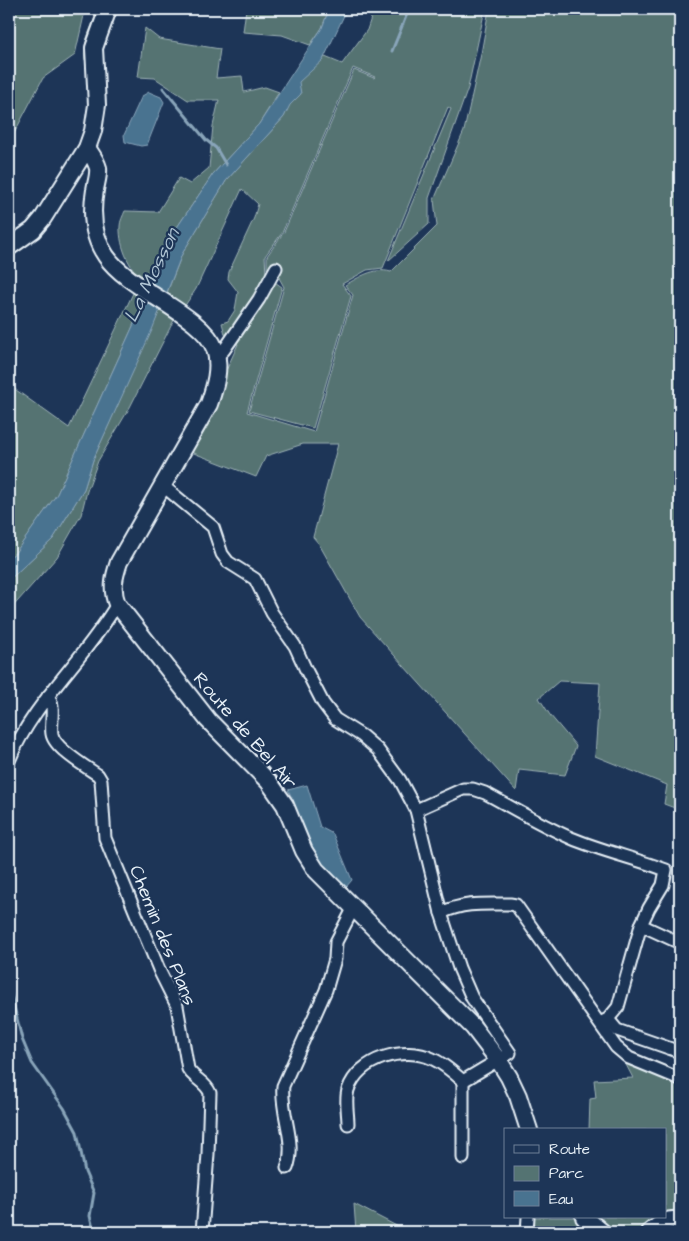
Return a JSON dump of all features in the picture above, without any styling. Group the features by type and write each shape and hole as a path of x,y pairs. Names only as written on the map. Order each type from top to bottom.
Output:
{"street":[{"path":"9,246 33,230 43,218 87,148 93,131 97,106 94,48 108,9"},
{"path":"9,761 31,720 105,625 117,604 113,592 114,577 123,555 209,404 216,378 216,351 206,334 193,323 129,280 106,257 95,234 92,213 98,167 87,148"},
{"path":"216,351 224,350 259,298 276,268"},
{"path":"162,485 213,527 222,554 228,562 255,579 272,613 295,646 323,703 335,718 362,736 378,750 400,780 416,810 458,968 472,998 510,1054 464,1082"},
{"name":"Route de Bel Air","path":"117,604 208,720 274,787 285,805 304,851 316,870 473,1027 499,1061 518,1096 527,1126"},
{"name":"Chemin des Plans","path":"48,696 52,702 52,736 63,749 98,775 101,780 106,838 160,972 177,1006 188,1069 192,1076 208,1087 210,1093 208,1154 202,1232"},
{"path":"416,810 462,790 473,789 485,793 570,838 610,853 642,861 666,870 663,886 641,925 618,1007 604,1021"},
{"path":"442,913 456,906 469,904 510,904 516,906 604,1021 616,1047 629,1058 680,1079"},
{"path":"287,1168 290,1152 282,1096 283,1086 326,990 335,959 336,942 353,909"},
{"path":"641,925 680,943"},
{"path":"604,1021 618,1030 680,1052"},
{"path":"348,1124 348,1091 357,1075 367,1065 379,1059 404,1054 418,1054 432,1058 444,1065 464,1082"},
{"path":"463,1158 464,1082"},
{"path":"527,1232 528,1218"},
{"path":"585,1218 602,1232"},
{"path":"650,1232 661,1223 670,1219 680,1220"}],"green space":[{"path":"9,9 69,9 84,11 85,9 101,9 88,41 86,59 84,54 86,42 96,14 85,11 75,55 43,78 9,143"},
{"path":"246,9 329,9 322,28 310,45 282,35 243,32"},
{"path":"374,9 485,9 468,88 429,198 429,224 388,261 451,109 448,107 383,268 367,270 342,284 351,296 313,428 249,411 284,287 278,276 267,269 267,256 284,232 354,70 375,77 353,68 282,233 265,256 266,276 282,287 247,412 314,432 353,295 345,285 372,272 391,272 437,226 434,200 464,131 489,9 680,9 680,810 664,804 667,785 595,756 600,683 559,681 539,698 550,715 576,746 565,775 519,770 516,791 360,617 319,544 313,537 338,444 303,444 266,456 256,477 191,452 203,433 221,394 225,373 238,344 227,341 222,323 228,321 235,310 238,292 228,279 229,272 254,218 258,204 242,189 196,289 182,310 165,298 182,254 226,181 284,117 289,105 301,94 298,82 325,57 342,64 367,30"},
{"path":"145,28 159,39 220,49 216,78 242,76 244,92 265,87 279,92 259,124 213,174 159,254 148,285 136,273 127,259 120,234 122,218 125,211 158,212 179,178 190,184 209,168 213,126 219,100 188,100 155,78 138,77"},
{"path":"135,289 145,295 138,315 57,494 15,553 9,558 9,385 69,428"},
{"path":"160,310 174,320 130,407 98,461 81,515 57,557 9,611 9,580 53,539 84,489 93,460"},
{"path":"622,1057 680,1082 680,1232 523,1232 524,1218 666,1218 666,1128 589,1128 590,1099 596,1098 594,1080 633,1078"},
{"path":"354,1204 408,1232 356,1232"}],"water":[{"path":"329,9 347,9 323,60 299,82 301,94 290,105 284,117 226,181 182,254 152,330 93,460 84,489 53,539 9,580 9,558 15,553 57,494 138,315 159,254 213,174 259,124 322,28"},
{"path":"149,92 161,97 164,102 147,145 141,146 125,142 124,135 142,96"},
{"path":"307,785 320,827 333,834 352,880 346,887 330,875 315,852 295,812 288,790"}],"waterway":[{"path":"392,51 409,9"},
{"path":"163,88 206,140 216,148 226,165"},
{"path":"9,986 22,1039 32,1063 64,1108 77,1132 85,1172 94,1193 90,1216 94,1232"}],"water label":[{"name":"La Mosson","path":"151,275"}]}
